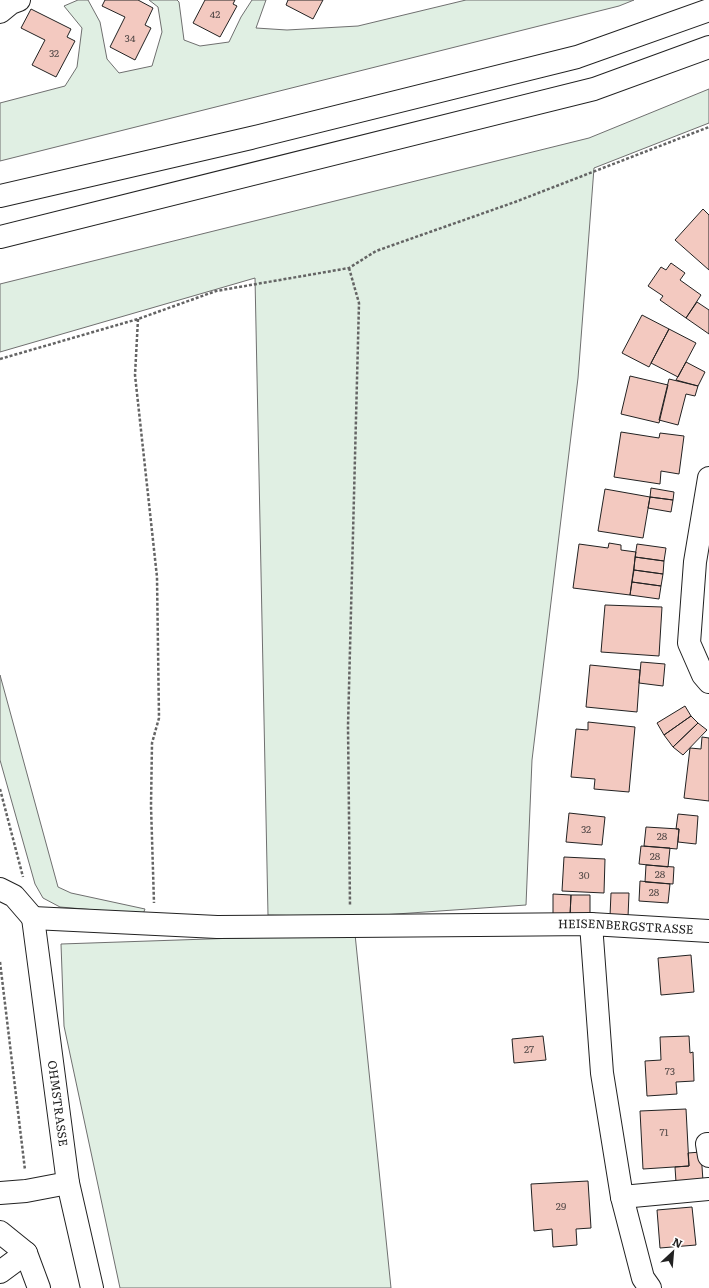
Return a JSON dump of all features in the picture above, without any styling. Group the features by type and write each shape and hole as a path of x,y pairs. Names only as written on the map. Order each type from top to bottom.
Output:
{"main road":[{"path":"0,12 11,3 19,0"},
{"path":"0,196 252,138 577,57 709,10"},
{"path":"0,237 594,89 709,48"},
{"path":"709,478 695,562 689,643 703,675 709,682"},
{"path":"0,889 14,896 34,918"},
{"name":"HEISENBERGSTRASSE","path":"34,918 216,927 543,926 591,924 709,931"},
{"name":"OHMSTRASSE","path":"34,918 68,1183 92,1288"},
{"path":"591,924 602,1073 622,1197 643,1278 650,1288"},
{"path":"709,1144 709,1156"},
{"path":"0,1193 26,1191 68,1183"},
{"path":"622,1197 709,1188"},
{"path":"0,1232 26,1253 39,1288"},
{"path":"0,1272 26,1253"}],"path":[{"path":"0,359 138,319 216,291 349,268 376,251 515,202 709,127"},
{"path":"349,268 359,303 348,726 350,926"},
{"path":"138,319 135,375 156,578 159,718 152,743 151,806 153,889 157,924"},
{"path":"0,789 24,880"},
{"path":"0,962 25,1171 26,1191"}],"green space":[{"path":"78,0 88,0 100,22 107,59 119,73 152,66 162,32 158,7 149,0 177,0 179,2 184,40 200,46 229,42 241,17 252,0 266,0 256,28 287,30 358,26 466,0 634,0 619,6 0,161 0,103 65,86 77,67 82,28 64,6"},
{"path":"709,89 709,123 594,168 578,378 532,760 526,905 353,917 268,915 255,278 0,352 0,284 589,138"},
{"path":"0,675 58,887 71,893 145,909 143,914 60,907 43,898 35,884 0,760"},
{"path":"355,934 391,1288 120,1288 64,1026 61,944"}],"building":[{"path":"105,0 138,0 153,8 145,25 151,28 135,60 110,47 125,17 102,6"},
{"path":"205,0 235,0 233,4 237,6 220,37 193,23"},
{"path":"288,0 323,0 313,19 286,5"},
{"path":"31,9 71,29 67,37 75,41 56,77 32,65 45,40 21,28"},
{"path":"703,209 709,215 709,270 675,240"},
{"path":"671,263 685,273 680,280 701,295 686,318 660,300 663,296 648,286 661,267 666,270"},
{"path":"697,302 709,310 709,334 686,318"},
{"path":"642,315 669,329 649,367 622,353"},
{"path":"669,329 696,343 678,377 651,363"},
{"path":"686,362 705,372 698,386 676,380"},
{"path":"630,376 668,385 659,423 621,414"},
{"path":"669,379 698,386 695,396 686,394 678,425 659,420"},
{"path":"621,432 659,438 660,433 684,436 679,474 661,471 660,484 614,477"},
{"path":"651,488 674,492 673,500 650,497"},
{"path":"605,489 650,497 643,538 598,531"},
{"path":"650,497 673,500 671,512 648,508"},
{"path":"609,543 621,545 621,550 636,552 630,595 573,588 579,544 608,548"},
{"path":"637,544 666,548 664,561 635,557"},
{"path":"635,557 664,561 663,574 634,570"},
{"path":"634,570 663,574 661,586 632,582"},
{"path":"632,582 661,586 659,599 630,595"},
{"path":"605,605 662,607 659,656 601,652"},
{"path":"641,662 665,664 663,686 639,683"},
{"path":"590,665 640,670 637,712 586,707"},
{"path":"685,706 691,716 664,735 657,723"},
{"path":"691,716 698,723 673,747 664,735"},
{"path":"588,722 635,727 629,792 594,789 595,779 571,777 576,729 588,730"},
{"path":"698,723 707,730 683,755 673,747"},
{"path":"702,737 709,738 709,801 684,798 690,748 701,749"},
{"path":"569,813 605,817 602,845 566,842"},
{"path":"678,814 698,816 696,844 678,842 679,829 676,829"},
{"path":"646,827 679,829 677,849 644,846"},
{"path":"641,846 670,848 668,867 639,864"},
{"path":"564,857 605,859 604,893 562,891"},
{"path":"646,865 674,867 673,884 645,882"},
{"path":"640,881 670,884 668,903 639,901"},
{"path":"611,893 629,893 628,917 610,916"},
{"path":"553,894 571,895 570,916 553,915"},
{"path":"571,895 590,895 590,916 570,916"},
{"path":"691,955 694,992 661,995 658,958"},
{"path":"543,1036 546,1060 514,1063 512,1039"},
{"path":"689,1036 690,1053 693,1052 694,1081 676,1082 677,1094 647,1096 645,1061 661,1060 660,1037"},
{"path":"686,1109 689,1166 643,1169 640,1111"},
{"path":"701,1152 703,1181 676,1182 675,1167 689,1166 688,1153"},
{"path":"588,1181 591,1228 576,1229 577,1245 553,1247 552,1229 534,1231 531,1184"},
{"path":"692,1207 696,1245 660,1248 657,1210"}]}
